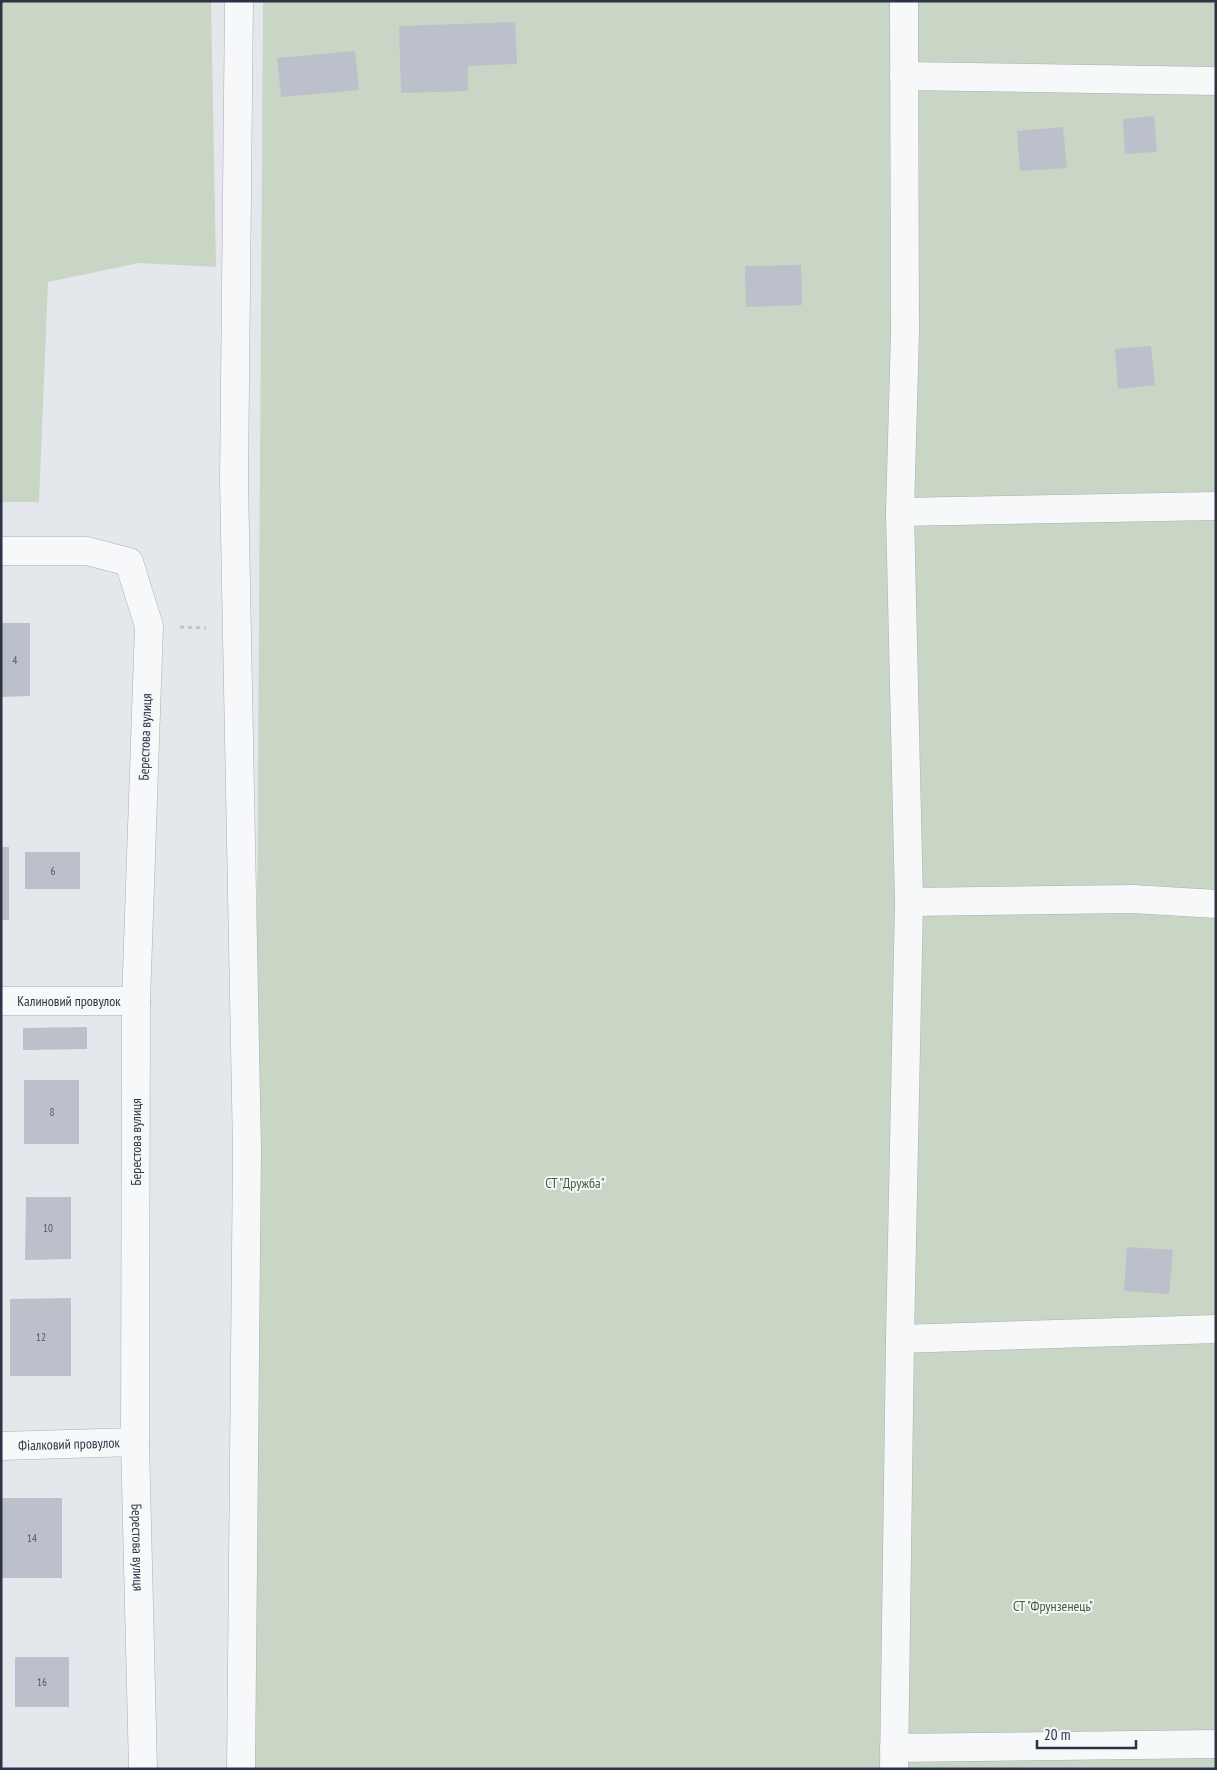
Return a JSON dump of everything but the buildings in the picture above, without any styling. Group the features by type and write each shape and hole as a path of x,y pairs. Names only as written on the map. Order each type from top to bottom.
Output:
{"street":[{"path":"239,1 234,481 248,1150 241,1769"},
{"path":"904,1 904,333 900,512 909,902 894,1758 1216,1744"},
{"path":"904,76 1216,82"},
{"path":"900,512 1216,506"},
{"name":"Берестова вулиця","path":"1,551 87,551 129,562 149,626 136,1001 135,1442 143,1769"},
{"path":"909,902 1132,899 1216,904"},
{"name":"Калиновий провулок","path":"1,1001 136,1001"},
{"path":"900,1339 1216,1329"},
{"name":"Фіалковий провулок","path":"1,1446 135,1442"}],"path":[{"path":"149,626 237,630"}],"green space":[{"path":"1,1 211,1 216,267 139,263 48,282 39,502 1,502"},
{"name":"СТ \"Дружба\"","path":"263,1 1216,1 1216,1769 249,1769 254,1397"}],"park label":[{"name":"СТ \"Фрунзенець\"","path":"1053,1606"}]}
